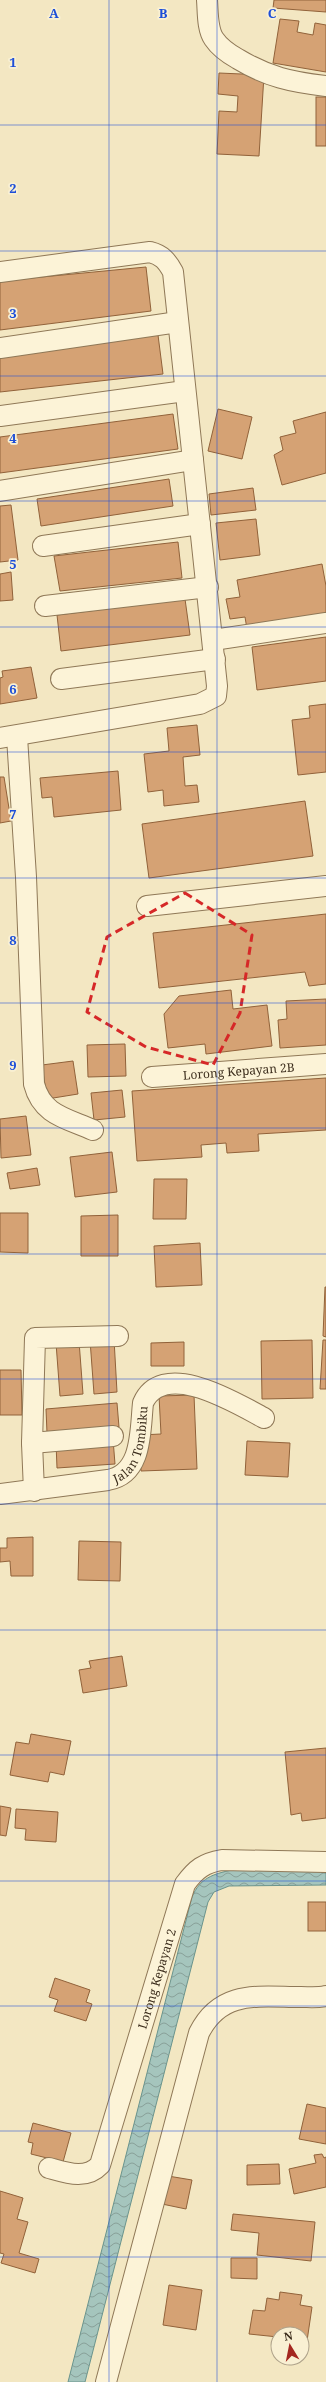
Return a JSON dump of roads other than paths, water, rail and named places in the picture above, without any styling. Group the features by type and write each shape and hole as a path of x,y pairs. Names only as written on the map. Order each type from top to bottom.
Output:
{"street":[{"path":"207,0 209,24 214,39 226,52 257,71 278,79 326,86"},
{"path":"0,272 150,252 158,254 166,260 173,272 185,391 208,587 217,686 216,696 200,704 8,737 26,877 34,1084 38,1098 44,1107 93,1130"},
{"path":"0,348 178,322"},
{"path":"0,416 185,391"},
{"path":"0,491 193,460"},
{"path":"43,546 200,524"},
{"path":"45,606 208,587"},
{"path":"61,679 214,650 326,623"},
{"path":"147,906 326,886"},
{"name":"Lorong Kepayan 2B","path":"152,1077 326,1064"},
{"path":"34,1491 32,1442 35,1338 118,1336"},
{"name":"Jalan Tombiku","path":"0,1494 34,1491 116,1478 123,1474 136,1457 143,1403 147,1396 160,1387 174,1382 198,1388 228,1399 264,1418"},
{"path":"32,1442 113,1436"},
{"name":"Lorong Kepayan 2","path":"49,2168 77,2175 96,2170 100,2165 185,1884 192,1874 209,1862 222,1860 326,1862"},
{"path":"106,2382 198,2033 206,2018 214,2010 228,2002 250,1997 326,1996"}],"water":[{"path":"232,1870 326,1870 326,1885 229,1886 214,1892 208,1902 85,2382 68,2382 192,1897 203,1881 213,1875"}]}
